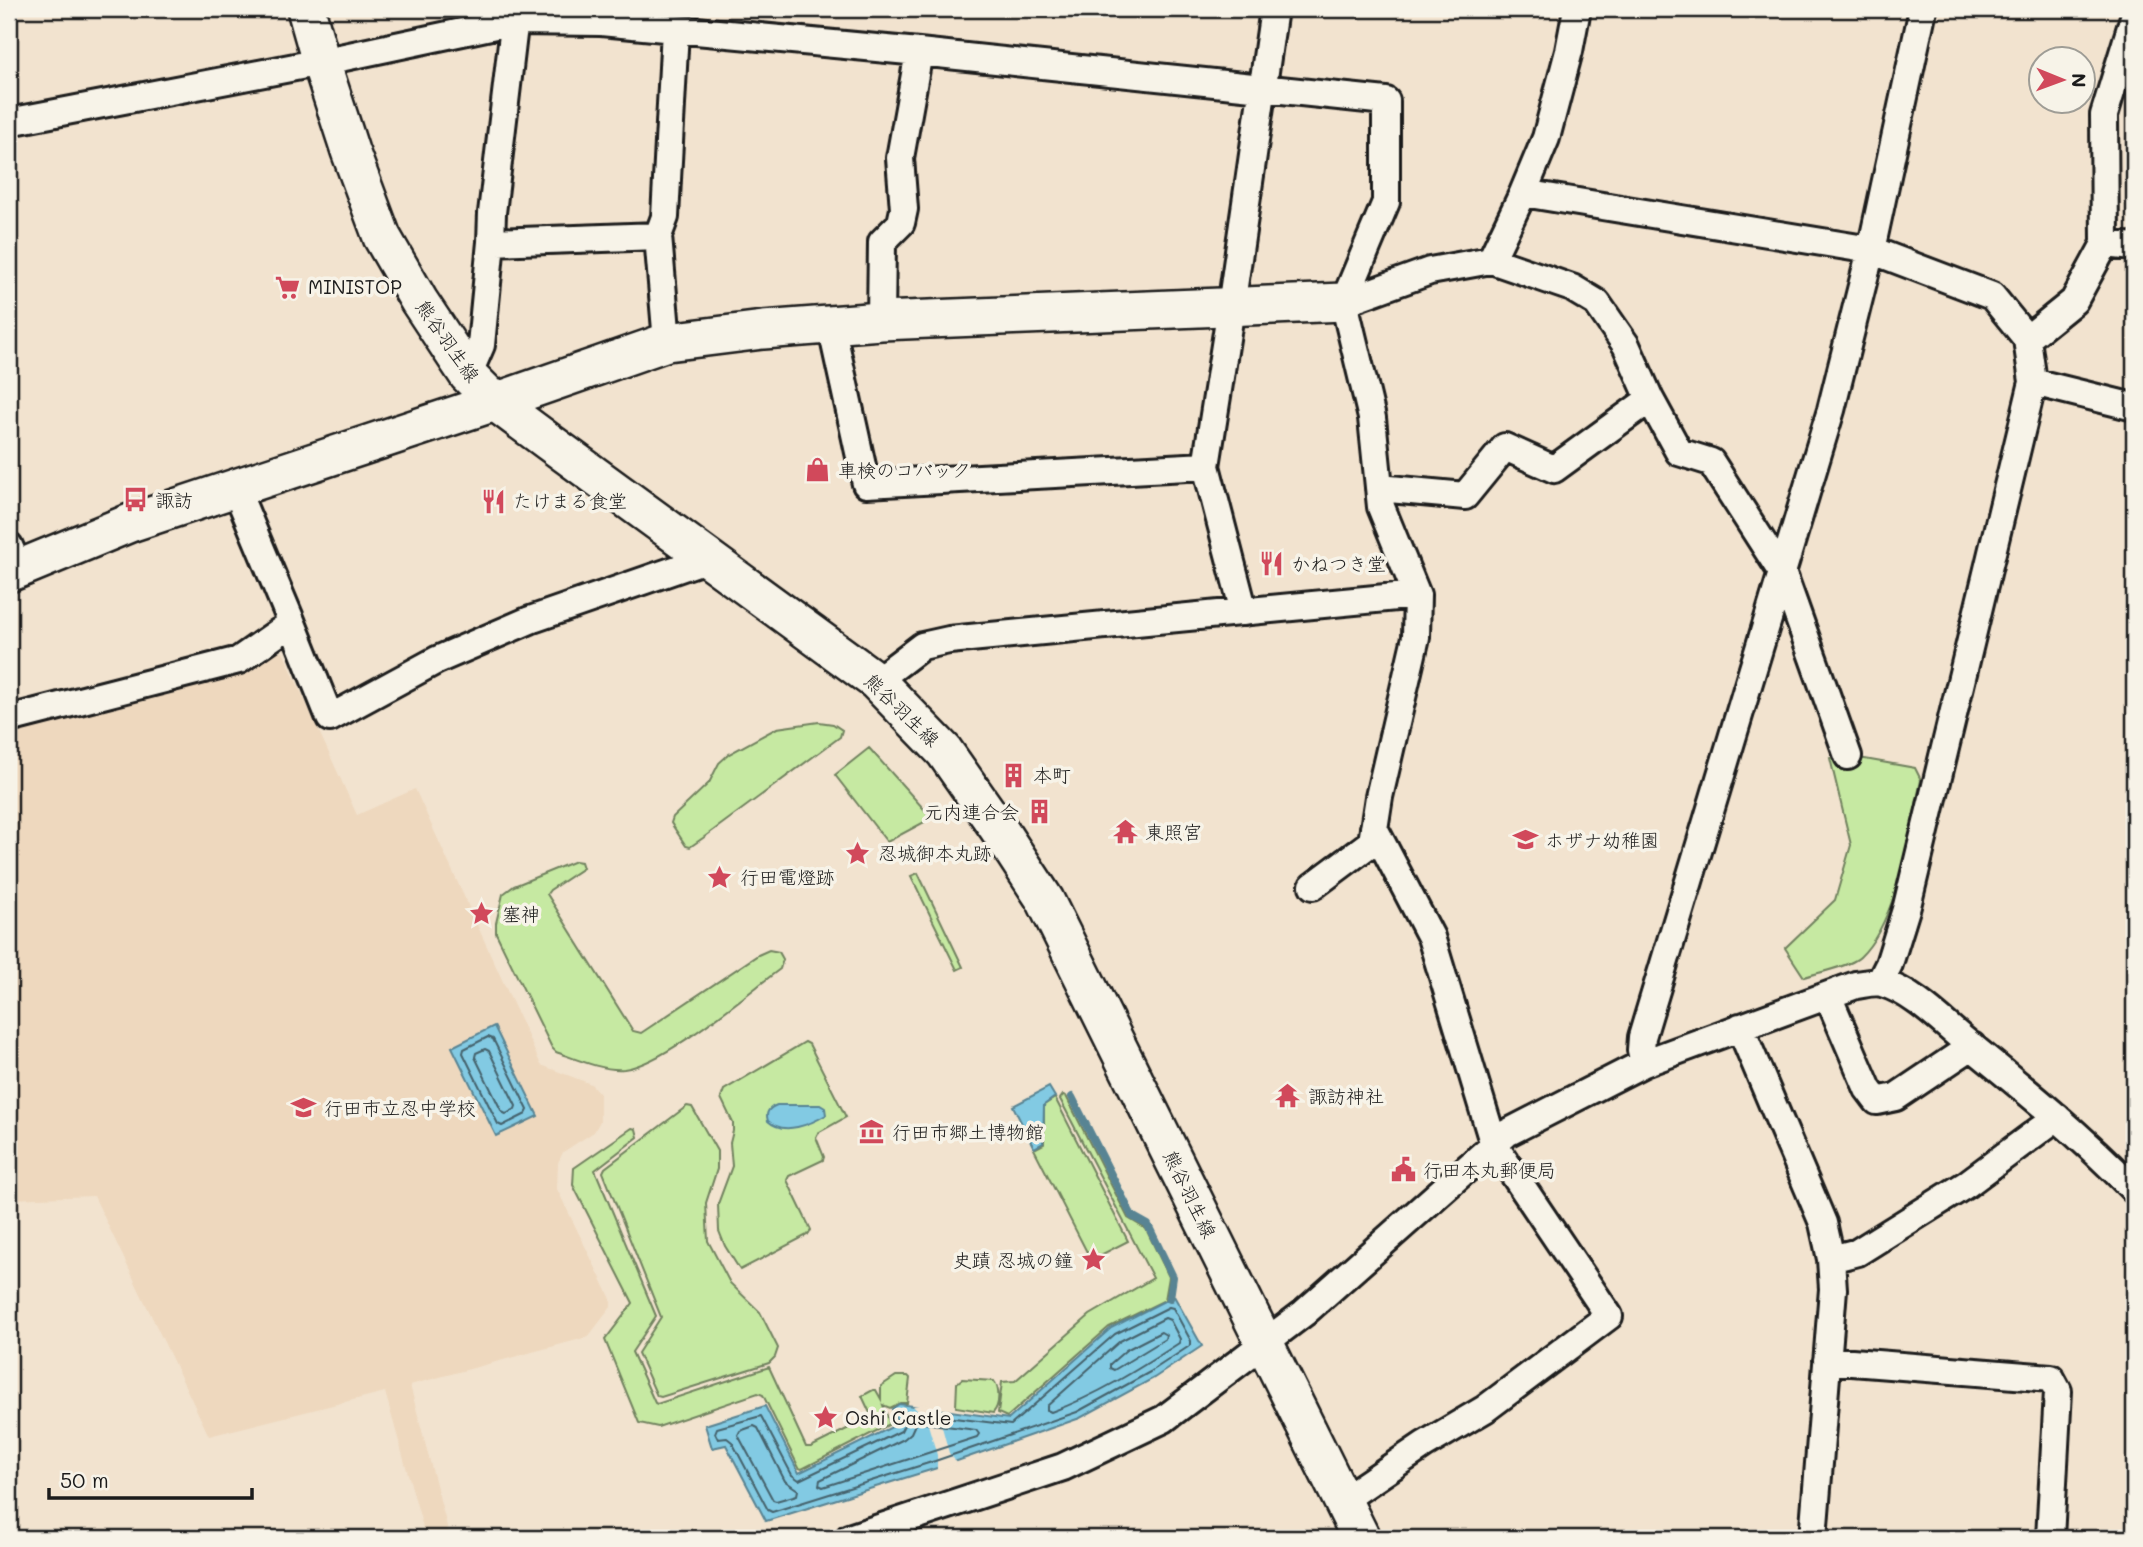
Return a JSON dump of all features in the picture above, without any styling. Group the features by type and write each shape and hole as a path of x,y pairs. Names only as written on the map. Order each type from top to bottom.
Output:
{"main road":[{"name":"熊谷羽生線","path":"306,9 321,62 382,237 419,301 468,375 495,402 876,681 944,751 998,828 1045,900 1362,1538"},
{"path":"12,563 667,342 711,335 881,321 1344,302"}],"street":[{"path":"1244,612 1206,466 1274,9"},
{"path":"1490,260 1546,138 1577,9"},
{"path":"1644,1063 1642,1037 1831,410 1871,250 1923,9"},
{"path":"468,375 481,345 492,213 515,15"},
{"path":"9,122 321,62 515,15 919,52 1386,101 1387,202 1344,302 1372,418 1381,507 1417,595 1416,637 1379,797 1372,842 1313,886"},
{"path":"2027,339 2074,301 2105,244 2104,115 2134,17"},
{"path":"667,342 658,236 664,217 676,30"},
{"path":"881,321 882,242 901,223 904,209 900,158 919,52"},
{"path":"1523,193 1871,250 1992,296 2027,339 2033,382 1907,906 1889,964 1880,982"},
{"path":"491,242 658,236"},
{"path":"2105,244 2134,247"},
{"path":"1344,302 1430,271 1490,260 1572,288 1597,303 1626,345 1679,452 1712,462 1783,574 1848,756"},
{"path":"831,325 866,484 1206,466"},
{"path":"2033,382 2134,407"},
{"path":"1379,488 1465,496 1505,447 1554,469 1650,398"},
{"path":"234,487 330,718 437,660 530,620 709,558"},
{"path":"876,681 922,646 949,640 1417,595"},
{"path":"9,719 239,660 292,622"},
{"path":"1343,1500 1424,1445 1485,1409 1609,1316 1494,1145 1431,937 1374,828"},
{"path":"849,1538 1063,1467 1164,1419 1314,1304 1507,1133 1644,1063 1856,985 1880,982 1901,992 1930,1013 2057,1117 2134,1190"},
{"path":"1828,996 1868,1089 1877,1101 1896,1097 1972,1046"},
{"path":"1740,1027 1823,1223 1830,1259 1833,1289 1813,1538"},
{"path":"1830,1259 1858,1252 1966,1184 2057,1117"},
{"path":"1827,1360 2051,1378 2058,1391 2050,1538"}],"shaded area":[{"name":"行田市立忍中学校","path":"273,652 283,652 357,815 415,789 541,1065 591,1084 600,1094 600,1121 594,1132 563,1152 558,1163 557,1189 611,1299 611,1307 588,1337 410,1385 450,1538 426,1538 385,1392 209,1436 94,1196 9,1199 9,731 243,671"}],"green space":[{"path":"819,722 833,724 842,730 840,737 703,838 690,847 686,846 671,823 673,817 709,783 719,763 729,754 777,728"},
{"path":"869,748 932,818 887,842 835,775"},
{"path":"1848,756 1915,768 1921,780 1901,874 1884,921 1873,941 1856,960 1804,977 1785,948 1835,900 1851,845 1830,758"},
{"path":"575,861 581,862 583,868 547,894 633,1031 641,1033 769,950 779,952 783,959 780,969 704,1027 661,1055 641,1064 624,1069 607,1068 556,1052 496,933 496,923 503,894 514,886"},
{"path":"918,873 963,967 957,970 911,876"},
{"path":"805,1042 809,1044 846,1117 818,1133 816,1137 823,1160 789,1176 787,1180 811,1230 809,1234 740,1270 719,1231 718,1204 732,1166 730,1143 733,1131 733,1123 721,1098 724,1090"},
{"path":"1063,1095 1066,1096 1128,1218 1146,1229 1169,1277 1165,1300 1109,1327 1007,1417 998,1413 1002,1382 1015,1381 1090,1315 1153,1278 1060,1099"},
{"path":"1055,1098 1128,1241 1091,1260 1034,1149 1044,1144 1044,1105"},
{"path":"687,1106 692,1107 717,1151 717,1169 706,1203 708,1241 730,1283 760,1312 778,1348 769,1363 661,1397 657,1396 638,1353 661,1317 603,1172"},
{"path":"632,1128 636,1129 638,1137 595,1170 656,1316 632,1352 655,1403 769,1367 806,1447 811,1447 869,1418 870,1413 862,1396 876,1390 881,1399 881,1386 896,1376 908,1376 907,1403 890,1408 883,1405 890,1424 802,1469 799,1468 763,1395 758,1393 658,1427 639,1423 605,1340 633,1303 573,1185 574,1168"},
{"path":"962,1379 994,1381 998,1397 993,1413 956,1407 957,1383"}],"water":[{"path":"494,1026 538,1116 496,1136 452,1047"},
{"path":"1049,1087 1055,1097 1044,1105 1043,1143 1034,1148 1013,1106"},
{"path":"777,1105 820,1105 825,1108 826,1115 805,1125 782,1128 767,1118 768,1111"},
{"path":"1174,1296 1202,1346 1154,1378 1080,1418 937,1468 766,1521 726,1445 712,1448 705,1425 765,1406 799,1473 898,1424 892,1409 899,1404 1009,1419 1111,1328"}],"pier":[{"path":"913,1406 938,1406 949,1453 958,1464 937,1470 937,1455 927,1421"}],"waterway":[{"path":"1072,1097 1132,1216 1148,1225 1173,1277 1170,1298"}],"place":[{"name":"MINISTOP","path":"288,287"},
{"name":"車検のコバック","path":"818,470"},
{"name":"諏訪","path":"135,500"},
{"name":"たけまる食堂","path":"493,501"},
{"name":"かねつき堂","path":"1271,564"},
{"name":"本町","path":"1013,775"},
{"name":"元内連合会","path":"1039,812"},
{"name":"東照宮","path":"1125,832"},
{"name":"ホザナ幼稚園","path":"1525,840"},
{"name":"忍城御本丸跡","path":"858,853"},
{"name":"行田電燈跡","path":"720,877"},
{"name":"塞神","path":"482,914"},
{"name":"諏訪神社","path":"1288,1096"},
{"name":"行田市立忍中学校","path":"304,1108"},
{"name":"行田市郷土博物館","path":"872,1132"},
{"name":"行田本丸郵便局","path":"1403,1170"},
{"name":"史蹟 忍城の鐘","path":"1093,1260"},
{"name":"Oshi Castle","path":"825,1418"}]}
